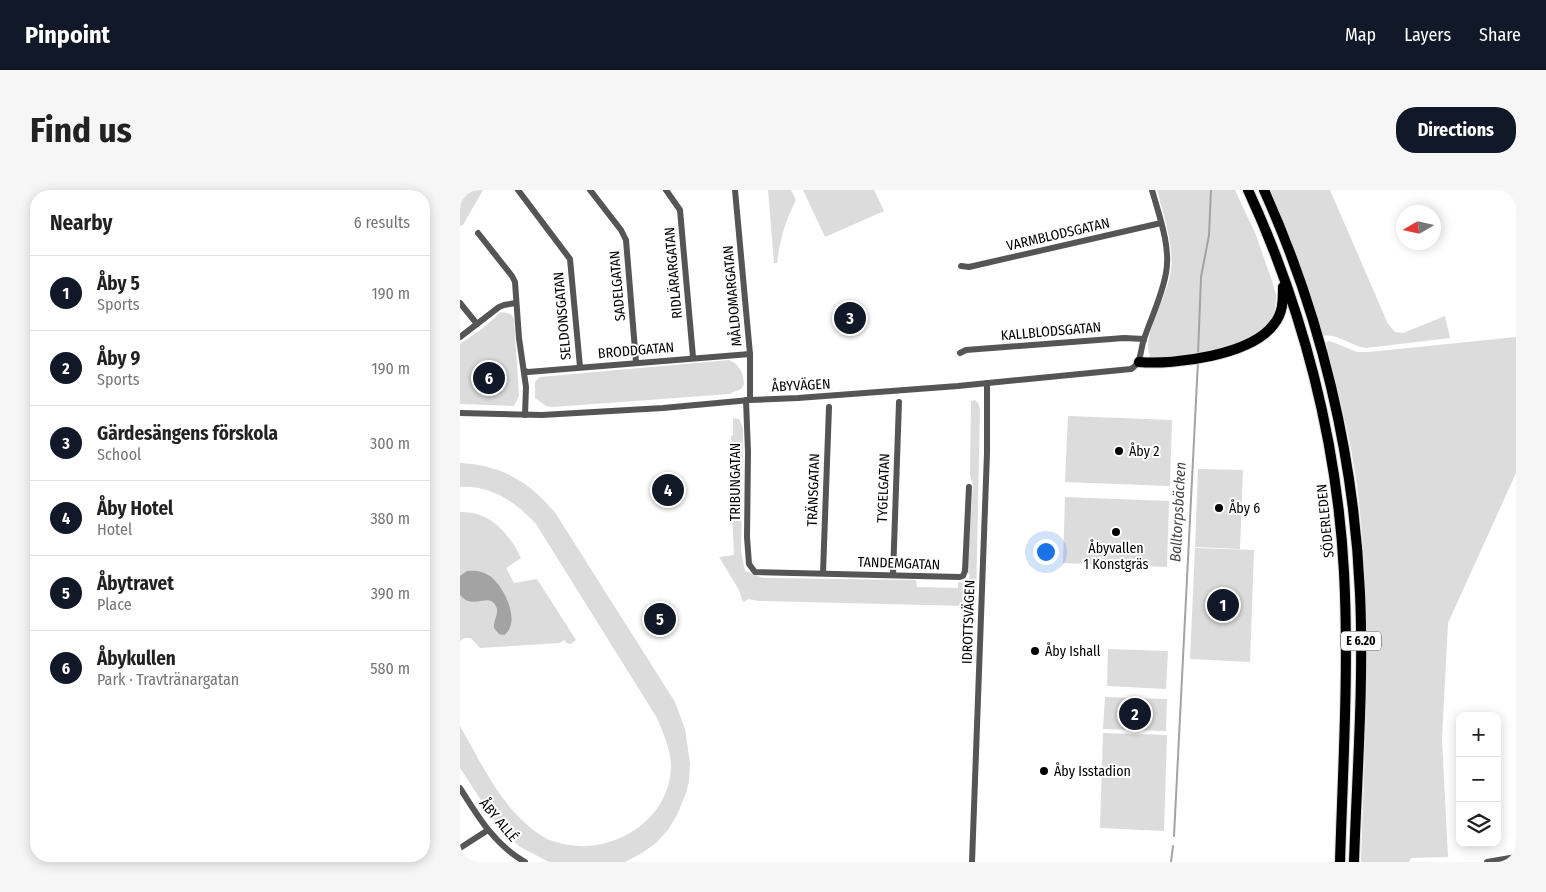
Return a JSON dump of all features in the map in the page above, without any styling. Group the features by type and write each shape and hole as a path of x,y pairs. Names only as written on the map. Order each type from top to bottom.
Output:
{"highway":[{"name":"SÖDERLEDEN","path":"1248,190 1284,279 1310,362 1333,467 1339,513 1345,601 1346,668 1340,862"},
{"name":"SÖDERLEDEN","path":"1264,190 1290,252 1324,358 1349,483 1357,555 1361,669 1354,862"},
{"path":"1139,362 1162,363 1197,359 1240,347 1258,338 1271,328 1279,317 1283,305 1284,279"}],"street":[{"name":"SELDONSGATAN","path":"518,190 570,259 580,367"},
{"name":"SADELGATAN","path":"590,190 621,230 626,240 636,362"},
{"name":"RIDLÄRARGATAN","path":"666,190 680,210 693,357"},
{"name":"MÅLDOMARGATAN","path":"735,190 750,354 748,400"},
{"path":"1139,362 1144,339 1166,272 1167,258 1161,223 1152,190"},
{"name":"VARMBLODSGATAN","path":"961,266 970,267 1161,223"},
{"path":"478,232 512,276 514,282 522,368 526,387 525,415"},
{"path":"460,303 477,324"},
{"path":"460,337 504,305 516,303"},
{"name":"KALLBLODSGATAN","path":"960,353 966,350 1124,338 1144,339"},
{"name":"BRODDGATAN","path":"524,371 750,354"},
{"name":"ÅBYVÄGEN","path":"460,413 525,415 663,408 748,400 888,392 1129,370 1137,366 1139,362"},
{"name":"IDROTTSVÄGEN","path":"972,862 987,453 987,383"},
{"name":"TRIBUNGATAN","path":"748,400 747,536 749,564"},
{"name":"TYGELGATAN","path":"893,575 899,402"},
{"name":"TRÄNSGATAN","path":"823,573 829,407"},
{"name":"TANDEMGATAN","path":"749,564 755,572 963,576 967,547 969,487"},
{"name":"ÅBY ALLÉ","path":"460,788 488,830 512,854 525,862"},
{"path":"460,848 488,830"},
{"path":"1488,862 1516,857"}],"shaded area":[{"path":"460,190 483,190 463,225 460,226"},
{"path":"768,190 791,190 796,200 784,231 777,263 774,263"},
{"path":"803,190 874,190 884,211 825,237"},
{"path":"1157,190 1235,190 1256,235 1276,295 1275,312 1265,327 1257,334 1240,344 1190,357 1151,358 1148,343 1152,325 1168,284 1172,260 1167,229"},
{"path":"1270,190 1330,190 1388,324 1395,332 1403,333 1445,316 1450,338 1366,348 1334,336 1323,336 1302,270"},
{"path":"501,312 511,314 514,319 519,396 514,406 460,404 460,344 483,328"},
{"path":"1516,337 1516,473 1448,623 1442,739 1448,857 1411,858 1409,862 1361,862 1366,721 1365,580 1362,533 1351,450 1326,342 1330,341 1357,352 1369,352"},
{"path":"729,360 740,369 744,384 741,389 729,394 553,407 546,406 535,398 535,382 540,377"},
{"path":"975,400 980,409 976,602 967,606 759,601 749,599 743,602 739,590 719,557 734,555 730,470 732,470 730,453 732,452 733,418 739,419 743,428 741,551 745,571 763,578 916,580 917,587 958,588 958,582 967,583 970,575 967,572 973,485 970,475 971,401"},
{"name":"Åby 2","path":"1068,416 1172,420 1170,486 1065,482"},
{"path":"460,463 489,467 514,477 536,493 556,514 675,702 685,729 690,763 689,782 686,793 677,815 668,830 656,843 625,862 549,862 520,847 496,823 460,768 460,726 496,789 519,817 547,839 568,845 589,846 610,842 629,834 646,822 659,806 668,787 671,760 657,718 536,524 502,496 482,489 460,487"},
{"name":"Åby 6","path":"1198,469 1243,470 1240,549 1195,547"},
{"name":"Åbyvallen 1 Konstgräs","path":"1065,497 1169,501 1167,567 1063,563"},
{"path":"460,512 480,515 497,525 504,532 521,558 506,568 514,583 537,579 576,640 571,644 566,643 565,640 560,643 480,648 471,638 464,638 460,641"},
{"path":"1195,548 1254,550 1250,662 1190,659"},
{"path":"467,571 479,571 487,574 501,588 511,614 509,629 504,635 499,634 494,628 497,609 494,603 486,600 471,602 465,600 460,595 460,576"},
{"path":"1108,649 1168,651 1166,689 1107,686"},
{"path":"1105,697 1167,699 1166,731 1103,729"},
{"path":"1103,733 1167,735 1164,831 1100,828"}],"waterway":[{"name":"Balltorpsbäcken","path":"1198,354 1201,277 1209,235 1211,190"},
{"name":"Balltorpsbäcken","path":"1174,836 1198,361"},
{"name":"Balltorpsbäcken","path":"1171,862 1173,846"}],"place":[{"name":"Gärdesängens förskola","path":"850,318"},
{"name":"Åbykullen","path":"489,378"},
{"name":"Åby 2","path":"1119,451"},
{"name":"Åby Hotel","path":"668,490"},
{"name":"Åby 6","path":"1219,508"},
{"name":"Åbyvallen 1 Konstgräs","path":"1116,532"},
{"name":"Åby 5","path":"1223,605"},
{"name":"Åbytravet","path":"660,619"},
{"name":"Åby Ishall","path":"1035,651"},
{"name":"Åby 9","path":"1135,714"},
{"name":"Åby Isstadion","path":"1044,771"}]}
